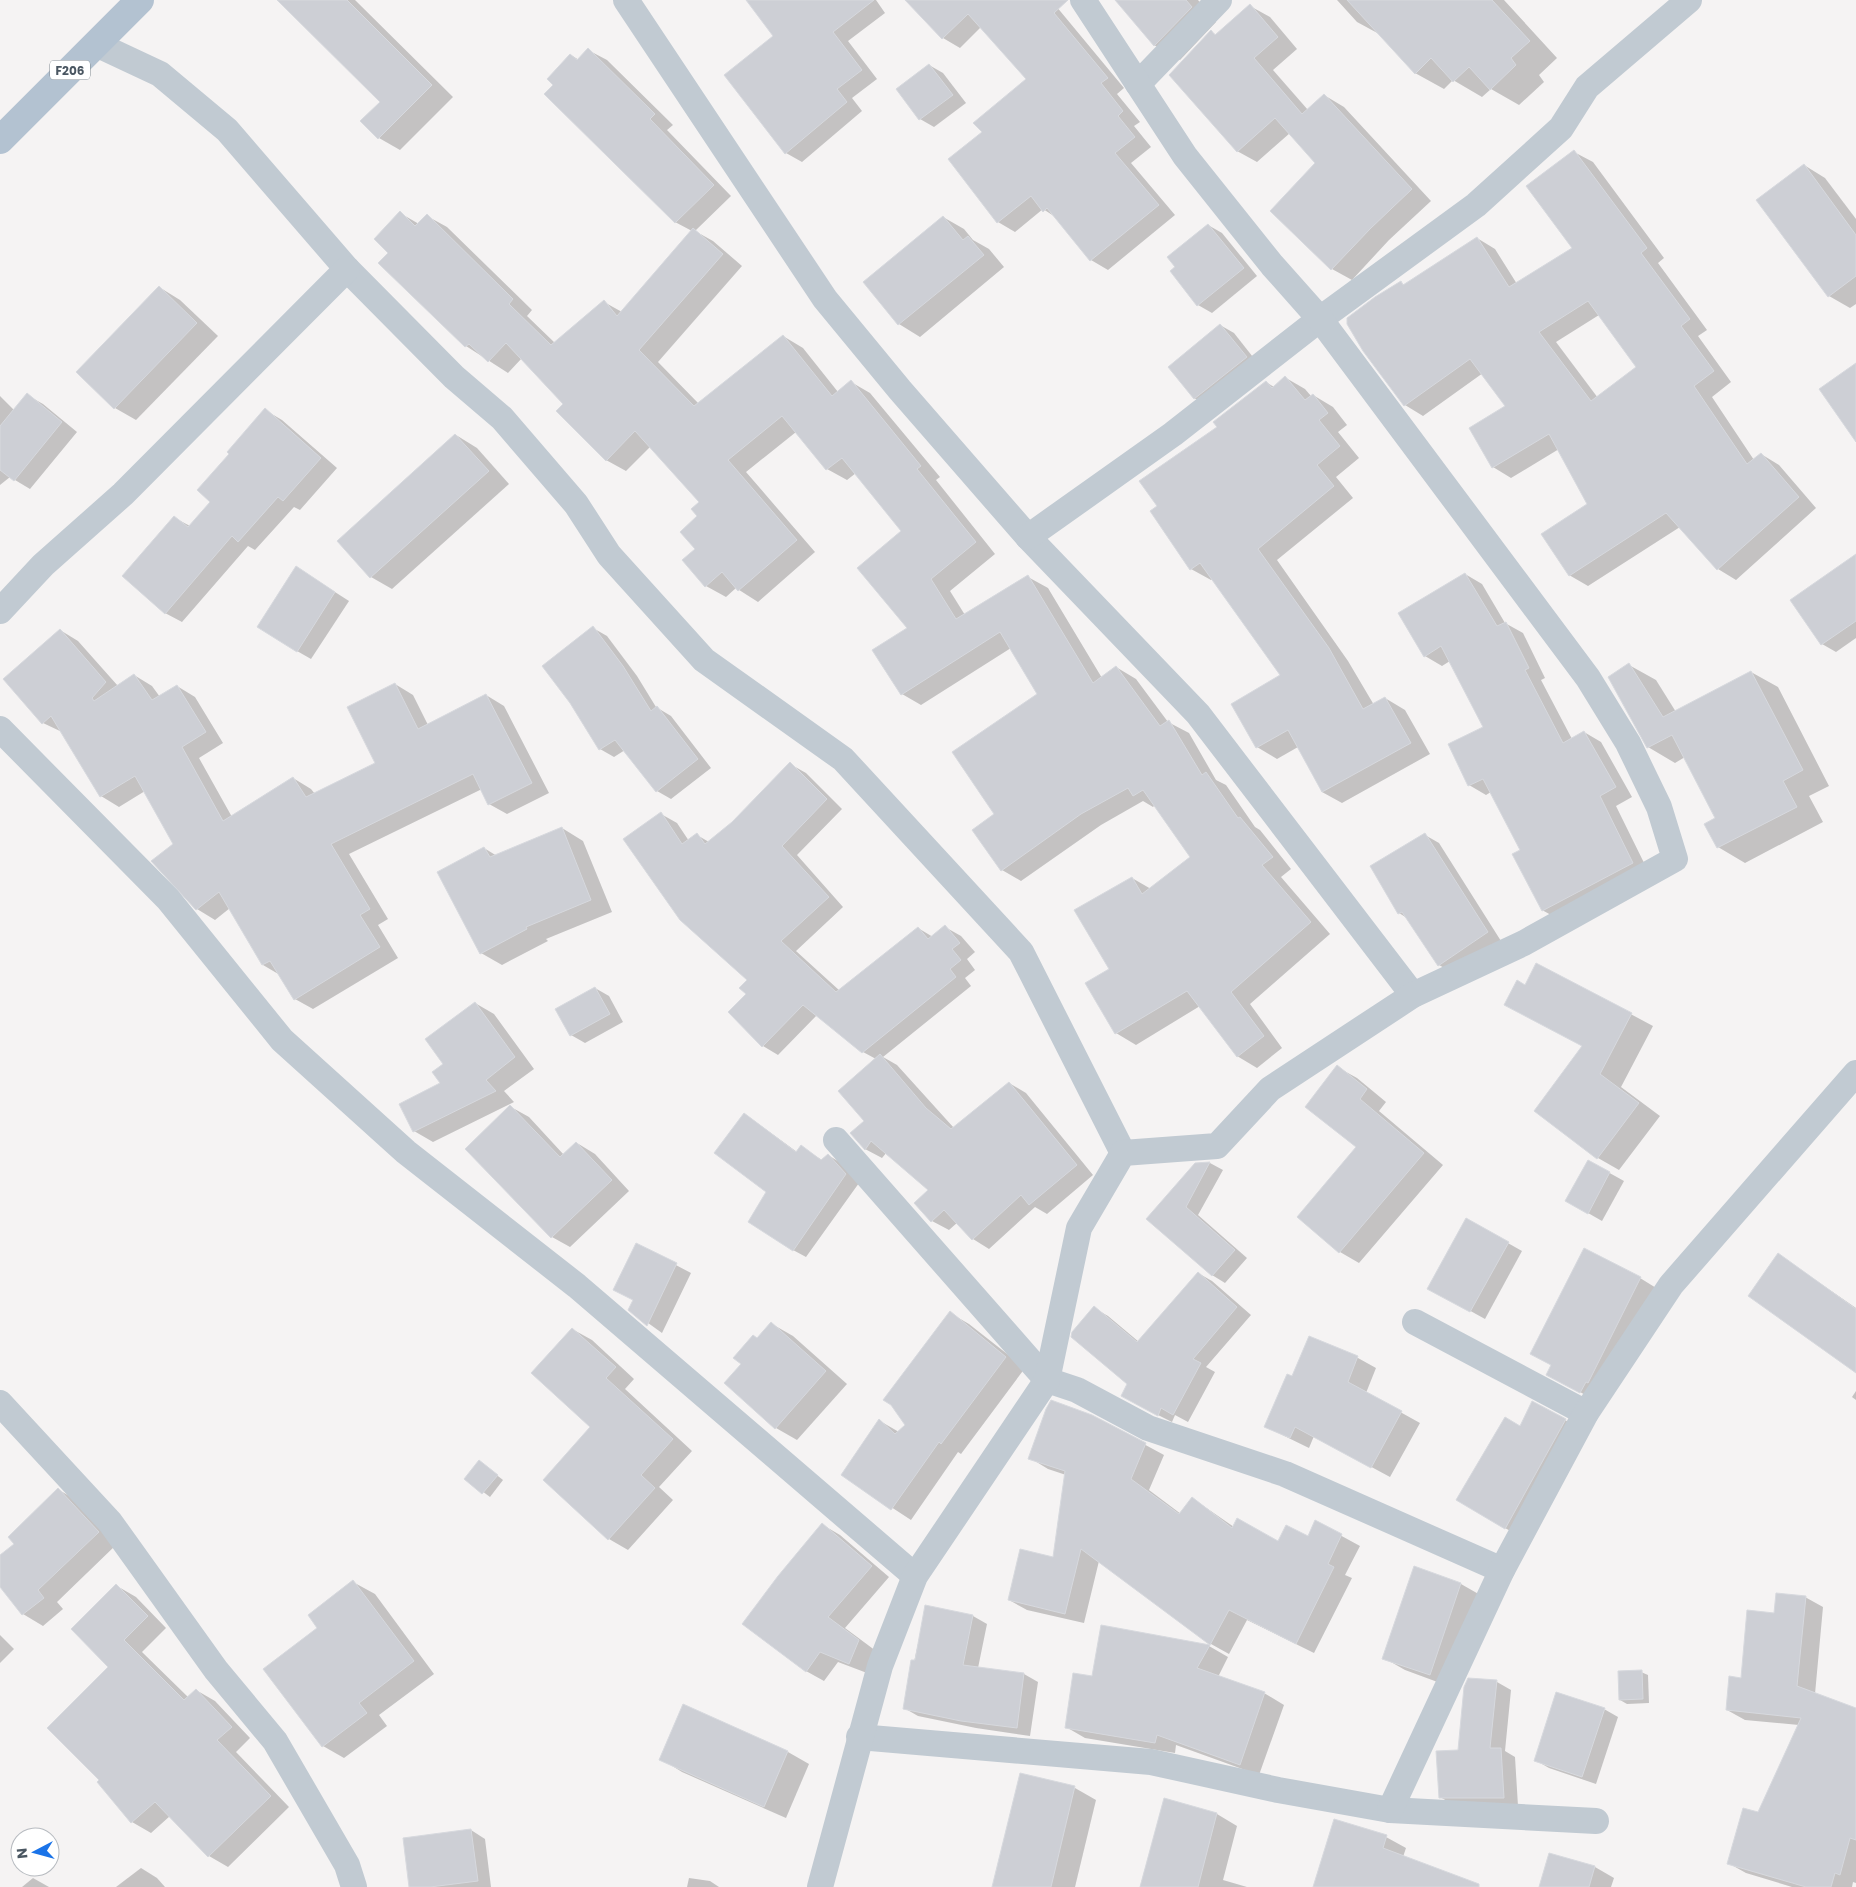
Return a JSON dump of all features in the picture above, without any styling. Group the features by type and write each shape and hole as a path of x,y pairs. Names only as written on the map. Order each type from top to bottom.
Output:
{"main road":[{"name":"F206","path":"0,140 140,0"}],"street":[{"path":"626,0 825,299 900,390 1028,537 1198,714 1413,995"},
{"path":"1083,0 1185,156 1272,265 1320,319 1588,678 1628,743 1659,808 1675,859 1524,943 1413,995 1270,1089 1216,1146 1123,1153"},
{"path":"1138,84 1219,0"},
{"path":"1028,537 1173,434 1320,319 1476,205 1561,128 1587,87 1689,0"},
{"path":"96,44 160,74 227,130 346,269 454,377 502,418 576,504 609,556 704,660 843,759 1020,952 1123,1153"},
{"path":"0,611 43,565 123,494 346,269"},
{"path":"0,729 168,899 282,1040 406,1152 577,1286 915,1576"},
{"path":"1390,1810 1502,1570 1586,1413 1671,1285 1856,1073"},
{"path":"836,1140 1047,1380 1077,1390 1148,1428 1285,1474 1502,1570"},
{"path":"820,1887 859,1737 880,1666 915,1576 1047,1380 1079,1228 1123,1153"},
{"path":"1415,1322 1586,1413"},
{"path":"0,1403 110,1522 216,1670 276,1741 347,1866 354,1887"},
{"path":"859,1737 1151,1762 1278,1790 1390,1810 1596,1821"}],"building":[{"path":"277,0 347,0 432,85 378,139 360,121 380,102"},
{"path":"746,0 874,0 833,32 862,70 837,89 847,102 785,154 724,75 773,36"},
{"path":"905,0 1068,0 1054,13 1108,78 1101,83 1123,111 1118,116 1135,137 1115,153 1159,205 1090,261 1047,208 1043,212 1031,196 997,223 948,159 982,132 973,123 1026,79 968,14 942,39"},
{"path":"1115,0 1186,0 1192,7 1154,46"},
{"path":"1347,0 1492,0 1530,41 1511,58 1516,65 1490,90 1469,67 1453,82 1431,58 1415,74"},
{"path":"1250,4 1278,37 1254,58 1302,114 1324,94 1412,189 1331,270 1270,211 1315,163 1275,118 1237,152 1169,75 1211,30 1215,35"},
{"path":"588,48 655,114 650,119 714,185 675,223 544,94 553,85 547,79 570,54 577,60"},
{"path":"929,64 953,95 919,120 896,89"},
{"path":"1574,150 1647,248 1641,253 1690,319 1681,326 1714,371 1694,386 1747,464 1761,453 1799,497 1717,570 1666,513 1569,576 1541,534 1587,504 1549,434 1492,468 1469,428 1505,406 1470,359 1404,406 1363,351 1347,324 1347,318 1375,297 1401,281 1403,285 1477,237 1509,287 1572,248 1526,186","holes":["1588,301 1636,367 1591,401 1539,332"]},
{"path":"1804,164 1856,235 1856,276 1828,297 1756,200"},
{"path":"400,211 415,226 427,214 513,299 509,304 551,345 604,300 617,316 693,228 723,254 639,350 694,406 783,335 832,396 851,380 921,466 917,469 976,542 931,579 956,619 1028,575 1093,683 1116,666 1160,726 1169,720 1202,775 1206,772 1238,818 1240,817 1273,857 1262,865 1311,922 1231,992 1264,1036 1237,1057 1187,991 1115,1034 1085,983 1109,969 1074,910 1132,877 1142,894 1190,857 1143,790 1133,796 1128,788 1081,814 1001,871 972,830 994,814 952,752 1037,694 1000,632 901,695 872,650 907,628 857,568 901,531 842,458 826,470 782,416 728,460 797,540 738,591 722,572 705,587 682,560 695,549 680,532 697,516 691,509 699,502 635,431 606,461 556,411 563,404 506,343 488,362 469,344 465,347 378,263 388,253 374,239"},
{"path":"943,216 963,240 968,236 984,255 898,325 863,282"},
{"path":"1208,224 1244,268 1197,306 1170,271 1175,267 1167,257"},
{"path":"159,286 197,323 114,409 76,372"},
{"path":"1220,324 1247,357 1194,399 1168,367"},
{"path":"1856,363 1856,442 1819,389"},
{"path":"1285,376 1305,400 1313,394 1328,413 1319,420 1340,446 1317,465 1334,486 1258,549 1329,648 1363,709 1385,697 1411,743 1322,792 1288,730 1256,748 1231,704 1280,675 1200,563 1190,570 1150,511 1157,506 1139,481 1217,427 1213,422 1266,381 1272,388"},
{"path":"27,393 62,422 14,481 0,470 0,426"},
{"path":"265,408 321,458 283,501 278,497 238,542 232,536 165,614 122,576 174,516 188,527 210,502 197,490 229,454 227,452"},
{"path":"455,434 489,471 370,578 337,541"},
{"path":"1856,554 1856,621 1821,645 1790,600"},
{"path":"296,566 335,592 297,652 257,627"},
{"path":"1465,573 1497,626 1506,622 1529,668 1525,670 1563,743 1584,731 1616,787 1600,796 1633,863 1542,911 1512,854 1520,850 1483,779 1468,786 1448,744 1483,727 1441,646 1424,657 1398,613"},
{"path":"593,626 623,666 651,711 657,706 698,759 656,792 615,740 599,750 570,703 542,666"},
{"path":"60,629 106,682 92,698 94,701 134,674 152,700 177,685 206,732 182,747 223,821 293,777 306,797 375,763 347,707 395,683 418,729 486,694 532,783 488,805 473,774 331,844 370,909 360,915 380,947 294,1000 270,961 262,965 219,892 196,910 151,861 173,844 135,776 100,797 51,716 42,724 3,679"},
{"path":"1629,663 1663,717 1751,671 1803,770 1783,781 1797,807 1717,848 1704,824 1715,818 1672,735 1647,748 1608,677"},
{"path":"790,762 827,799 782,846 829,897 781,941 836,992 918,927 928,939 945,925 960,943 952,949 961,960 950,969 956,977 862,1053 803,1005 762,1047 728,1012 746,994 739,988 747,980 680,920 623,839 661,812 682,844 697,833 705,844 732,822"},
{"path":"562,827 591,900 526,927 527,929 480,954 437,872 484,847 490,857"},
{"path":"1425,833 1488,932 1438,966 1402,912 1398,914 1370,866"},
{"path":"1536,963 1632,1013 1600,1074 1639,1103 1597,1159 1534,1111 1582,1046 1504,1005 1517,980 1525,985"},
{"path":"595,987 610,1014 570,1036 555,1009"},
{"path":"475,1002 515,1057 486,1080 496,1091 413,1132 399,1104 440,1083 432,1072 443,1064 425,1039"},
{"path":"880,1054 926,1108 951,1129 1009,1082 1077,1165 1029,1205 1021,1195 972,1240 944,1210 931,1222 914,1203 928,1190 871,1141 865,1150 850,1133 864,1121 838,1091"},
{"path":"1337,1065 1367,1089 1360,1099 1424,1153 1339,1253 1297,1217 1356,1147 1305,1107"},
{"path":"510,1105 560,1157 576,1142 612,1180 551,1238 465,1149"},
{"path":"744,1113 796,1152 801,1145 821,1160 828,1154 846,1174 793,1251 748,1222 766,1192 714,1153"},
{"path":"1588,1160 1610,1172 1588,1214 1565,1201"},
{"path":"1210,1162 1186,1207 1235,1250 1212,1276 1146,1219 1195,1163"},
{"path":"1466,1218 1509,1242 1470,1312 1427,1289"},
{"path":"636,1243 677,1263 647,1326 628,1310 633,1300 613,1290"},
{"path":"1584,1248 1641,1277 1588,1383 1586,1382 1580,1393 1546,1375 1551,1365 1530,1354"},
{"path":"1778,1253 1856,1309 1856,1373 1748,1296"},
{"path":"1198,1272 1237,1307 1193,1359 1201,1363 1173,1415 1161,1408 1158,1416 1121,1396 1127,1384 1071,1337 1072,1332 1094,1306 1137,1342"},
{"path":"950,1311 1006,1357 941,1444 939,1442 891,1510 841,1475 879,1419 895,1434 905,1425 891,1405 883,1400"},
{"path":"771,1322 826,1371 775,1429 724,1383 741,1364 733,1358 753,1335 757,1338"},
{"path":"572,1328 616,1367 606,1378 673,1439 641,1475 655,1488 608,1540 543,1480 590,1427 531,1373"},
{"path":"1309,1336 1358,1356 1348,1382 1402,1411 1371,1468 1295,1427 1290,1438 1264,1427 1287,1374 1292,1376"},
{"path":"1051,1400 1092,1415 1146,1443 1131,1479 1179,1514 1192,1497 1232,1528 1237,1518 1278,1541 1286,1525 1308,1536 1315,1520 1342,1534 1328,1564 1334,1567 1296,1644 1229,1610 1210,1645 1081,1549 1065,1614 1008,1600 1020,1549 1053,1557 1065,1471 1028,1459"},
{"path":"1532,1401 1566,1419 1505,1529 1456,1500 1505,1417 1520,1426"},
{"path":"479,1460 498,1475 482,1494 464,1479"},
{"path":"58,1488 99,1532 38,1590 44,1598 22,1615 0,1587 0,1555 14,1544 8,1537"},
{"path":"822,1523 872,1566 828,1617 859,1640 849,1664 820,1652 806,1672 742,1624 778,1576"},
{"path":"1414,1566 1461,1583 1430,1675 1382,1659"},
{"path":"353,1580 414,1661 359,1703 367,1713 322,1747 263,1669 317,1628 308,1615"},
{"path":"116,1584 148,1616 124,1640 184,1700 196,1689 232,1727 217,1740 271,1796 208,1857 155,1802 131,1823 97,1782 99,1780 47,1728 108,1667 71,1629"},
{"path":"1776,1593 1806,1596 1797,1686 1856,1708 1856,1840 1850,1838 1840,1875 1835,1873 1831,1887 1806,1887 1727,1864 1743,1808 1758,1812 1801,1718 1726,1710 1729,1676 1741,1678 1747,1610 1774,1613"},
{"path":"925,1605 973,1615 963,1665 1024,1673 1017,1728 961,1721 903,1709 911,1660 915,1660"},
{"path":"1101,1625 1210,1645 1197,1668 1265,1692 1240,1765 1157,1735 1155,1743 1065,1728 1073,1673 1092,1676"},
{"path":"1642,1670 1643,1699 1619,1700 1618,1671"},
{"path":"1468,1678 1497,1680 1490,1748 1501,1748 1504,1798 1439,1798 1436,1751 1458,1750 1464,1687"},
{"path":"1556,1692 1605,1708 1582,1777 1534,1761"},
{"path":"683,1704 788,1751 764,1807 659,1760"},
{"path":"1020,1773 1075,1786 1051,1887 992,1887"},
{"path":"1164,1798 1217,1813 1198,1887 1140,1887"},
{"path":"1334,1819 1387,1835 1383,1848 1479,1884 1479,1887 1313,1887"},
{"path":"471,1829 478,1881 430,1887 409,1887 403,1838"},
{"path":"1549,1853 1595,1866 1589,1887 1539,1887"}]}
